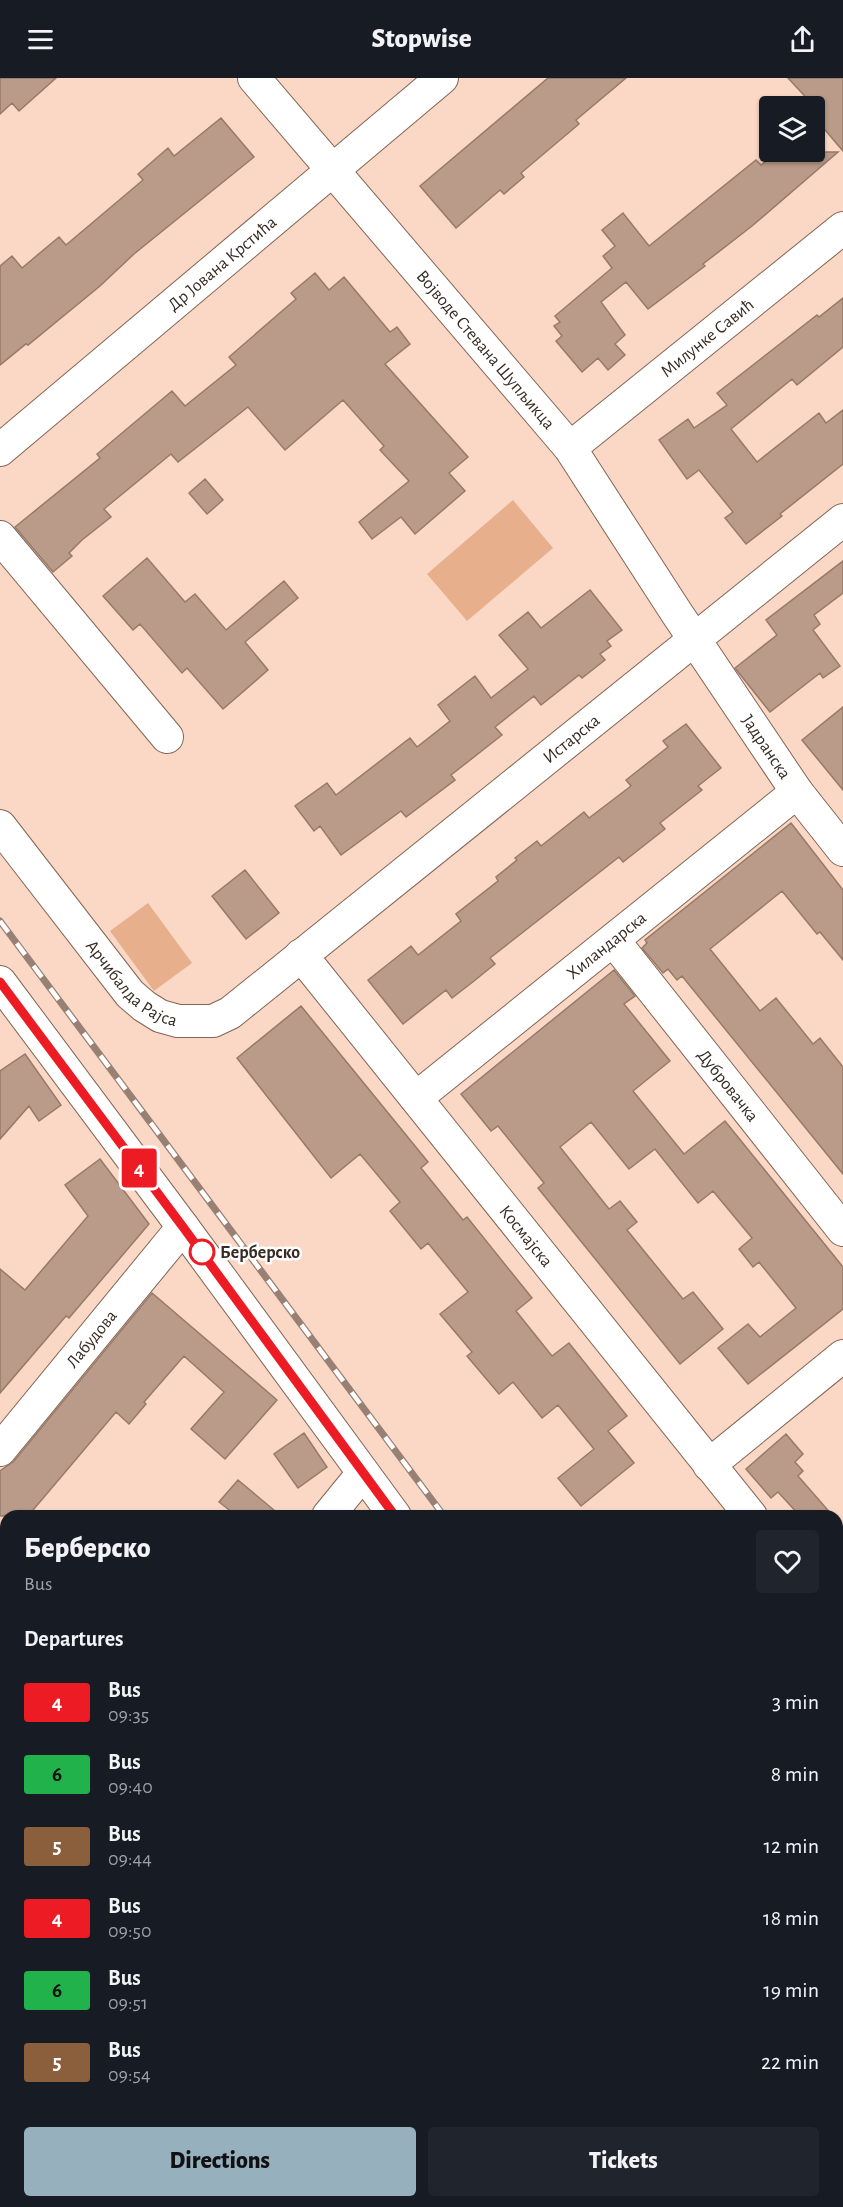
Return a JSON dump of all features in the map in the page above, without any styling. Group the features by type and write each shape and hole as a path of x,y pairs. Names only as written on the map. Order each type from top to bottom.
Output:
{"street":[{"name":"Војводе Стевана Шупљикца","path":"254,78 570,448 694,639"},
{"name":"Др Јована Крстића","path":"0,450 442,78"},
{"name":"Милунке Савић","path":"570,448 843,228"},
{"name":"Истарска","path":"301,955 843,520"},
{"path":"0,537 167,737"},
{"name":"Јадранска","path":"694,639 797,792 843,850"},
{"name":"Хиландарска","path":"416,1098 797,792"},
{"name":"Арчибалда Рајса","path":"0,826 130,994 160,1016 178,1021 213,1021 230,1013 301,955"},
{"name":"Дубровачка","path":"614,940 843,1230"},
{"name":"Космајска","path":"301,955 746,1510"},
{"path":"5,1001 183,1227 391,1510"},
{"name":"Лабудова","path":"0,1450 183,1227"},
{"path":"709,1465 843,1356"},
{"path":"333,1510 363,1473"}],"shaded area":[{"path":"513,500 553,548 467,621 427,574"},
{"path":"148,903 192,963 154,991 110,931"}],"building":[{"path":"0,78 56,78 19,111 12,103 0,114"},
{"path":"548,78 626,78 576,120 579,124 521,173 524,177 504,194 500,190 456,228 420,186"},
{"path":"788,78 843,78 843,151 825,130 825,96 805,96"},
{"path":"221,118 254,157 134,254 100,286 28,345 26,344 0,365 0,266 12,256 22,268 59,237 66,245 143,180 138,174 168,148 174,156"},
{"path":"825,152 838,152 752,226 703,264 705,266 648,309 626,282 601,302 625,335 615,344 625,355 608,370 598,358 582,372 556,341 562,336 554,326 560,322 555,316 612,268 603,256 615,246 602,230 623,213 649,246 756,160 761,165 765,162 825,162"},
{"path":"315,273 329,290 344,277 390,332 397,327 410,344 385,364 468,457 449,473 465,491 415,534 401,517 372,539 359,522 409,481 380,450 384,446 343,400 285,450 248,407 178,462 171,454 104,509 111,517 82,540 69,553 72,556 53,572 15,527 100,458 97,454 172,391 185,406 236,365 229,357 296,299 291,293"},
{"path":"843,298 843,347 797,385 792,379 731,429 757,462 819,413 826,423 843,410 843,464 746,544 725,518 733,512 699,470 687,479 659,440 688,419 694,428 727,405 717,393 817,315 819,317"},
{"path":"205,479 223,500 207,514 189,493"},
{"path":"147,558 185,602 195,594 226,630 284,581 298,598 245,642 268,670 223,709 187,668 182,673 140,624 133,630 103,596"},
{"path":"843,561 843,593 814,615 820,624 813,630 840,666 823,678 820,673 770,712 735,668 777,635 766,620"},
{"path":"590,590 622,630 607,641 611,646 600,654 605,660 582,678 579,675 541,705 534,696 495,727 502,735 451,775 455,780 406,817 401,811 341,855 320,826 314,831 295,806 327,783 336,795 410,738 417,747 450,721 438,705 475,676 491,698 528,669 499,635 528,612 541,628"},
{"path":"843,707 843,790 802,740"},
{"path":"686,724 721,768 698,786 702,790 660,823 665,829 623,862 619,857 490,958 495,964 474,981 452,998 446,990 403,1024 368,980 411,946 418,955 461,921 456,914 498,881 496,877 537,841 541,846 584,812 589,818 631,786 626,780 668,747 663,741"},
{"path":"791,823 843,890 843,960 820,932 817,934 782,891 710,949 760,1011 776,998 813,1044 820,1038 843,1067 843,1174 682,976 677,980 668,969 663,973 642,948 647,943 645,940"},
{"path":"245,870 279,913 246,939 212,896"},
{"path":"614,970 635,996 624,1004 670,1061 633,1091 684,1154 725,1121 843,1267 843,1309 748,1384 718,1348 748,1324 760,1337 796,1308 759,1262 753,1267 739,1249 752,1238 713,1191 698,1203 655,1149 629,1169 591,1122 560,1147 609,1209 620,1201 637,1222 627,1230 683,1299 693,1292 723,1329 680,1364 538,1188 544,1183 498,1126 491,1131 461,1094"},
{"path":"301,1006 428,1162 421,1168 463,1220 467,1217 532,1298 516,1311 552,1356 569,1343 627,1416 608,1431 634,1463 581,1506 558,1478 594,1449 558,1405 542,1418 513,1382 499,1394 467,1356 472,1352 440,1314 468,1292 428,1243 421,1249 390,1211 400,1202 360,1154 331,1178 237,1058"},
{"path":"25,1054 61,1105 39,1121 29,1106 0,1139 0,1071"},
{"path":"100,1159 149,1224 69,1318 66,1316 0,1393 0,1269 25,1290 88,1216 65,1185"},
{"path":"152,1293 277,1400 225,1459 191,1429 224,1392 184,1356 144,1402 146,1404 129,1424 116,1412 33,1510 0,1510 0,1471 14,1461"},
{"path":"304,1433 327,1467 298,1488 274,1454"},
{"path":"786,1434 803,1454 795,1462 803,1471 798,1476 828,1510 794,1510 778,1492 771,1498 746,1469"},
{"path":"238,1480 274,1510 229,1510 219,1502"}],"railway":[{"path":"0,921 440,1510"}],"bus line":[{"name":"4","path":"0,982 391,1510"}],"place":[{"name":"Берберско","path":"202,1252"}]}
